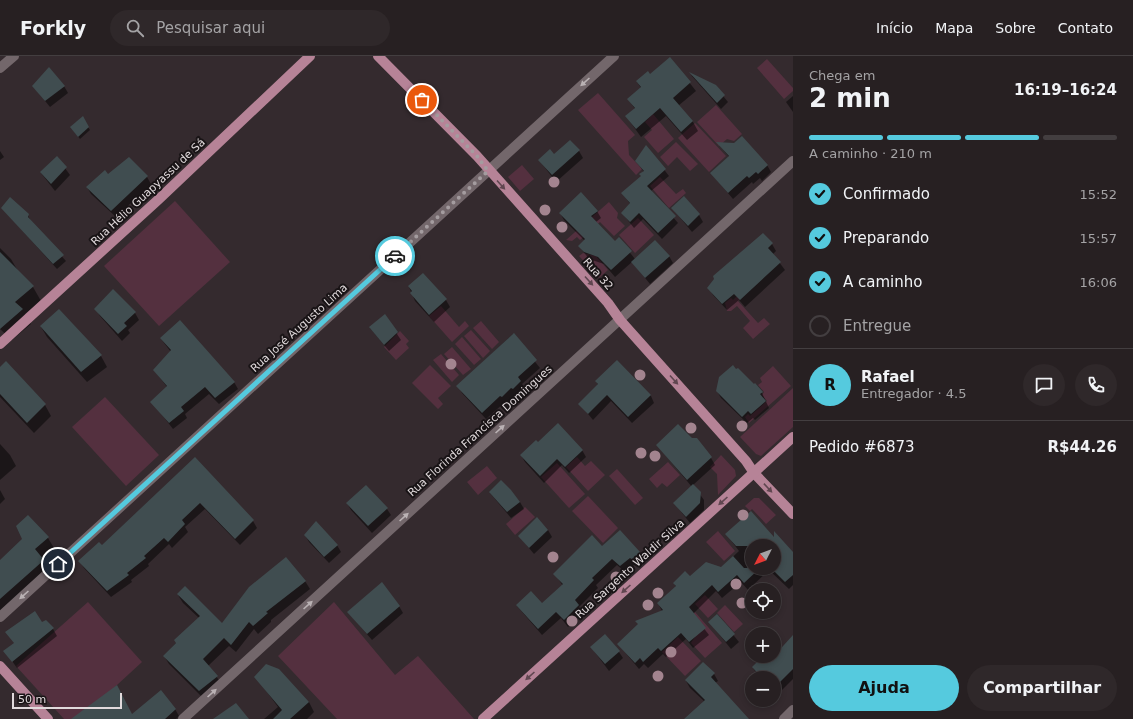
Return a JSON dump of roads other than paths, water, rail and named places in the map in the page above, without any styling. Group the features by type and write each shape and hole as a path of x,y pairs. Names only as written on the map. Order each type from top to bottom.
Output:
{"main road":[{"name":"Rua Hélio Guapyassu de Sá","path":"0,344 159,199 310,56"},
{"name":"Rua 32","path":"378,56 477,156 488,171 608,303 620,320 746,461 754,473 793,514"},
{"name":"Rua Sargento Waldir Silva","path":"483,719 793,437"},
{"path":"0,666 48,719"}],"street":[{"path":"0,68 14,56"},
{"name":"Rua José Augusto Lima","path":"0,617 614,56"},
{"name":"Rua Florinda Francisca Domingues","path":"184,719 793,162"},
{"path":"784,719 793,710"}]}
